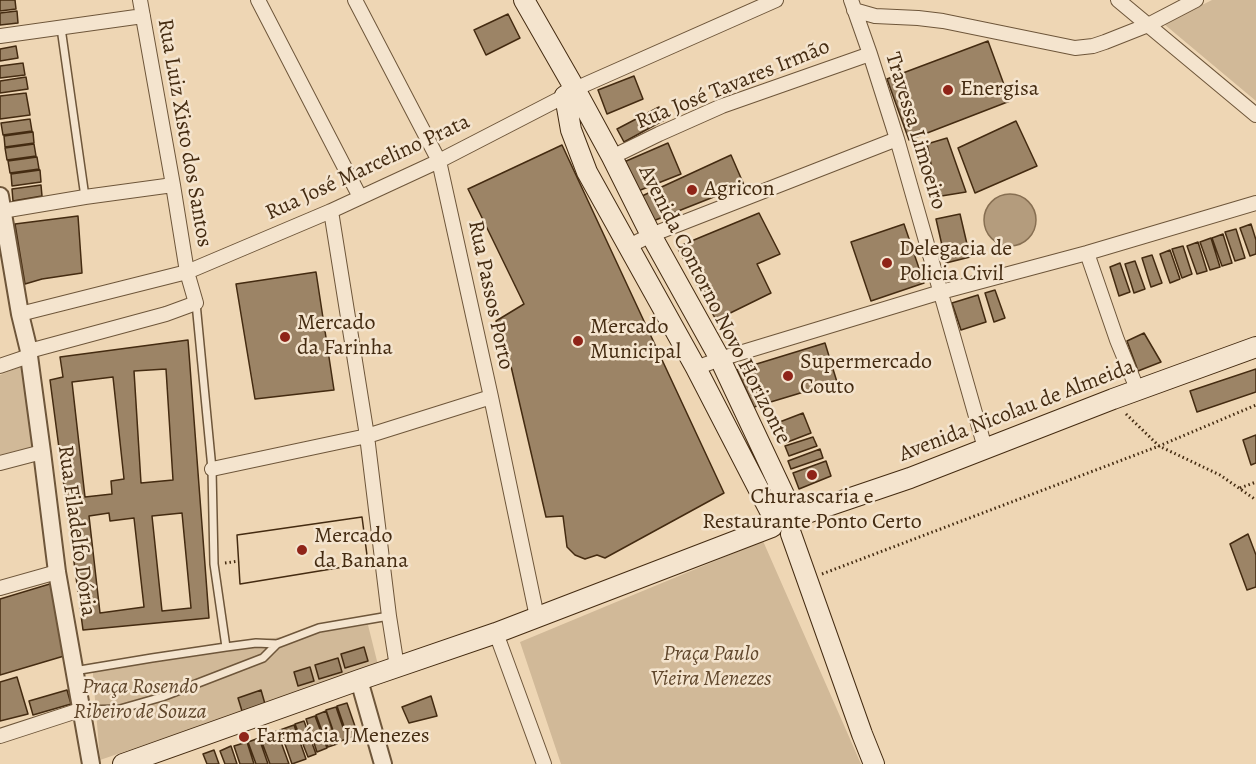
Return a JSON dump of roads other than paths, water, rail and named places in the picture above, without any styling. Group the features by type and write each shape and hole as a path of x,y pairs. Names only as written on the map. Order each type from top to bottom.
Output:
{"main road":[{"path":"524,0 570,92"},
{"name":"Avenida Contorno Novo Horizonte","path":"570,92 590,119 612,157 651,235 720,359 785,522"},
{"name":"Avenida Contorno Novo Horizonte","path":"570,92 571,130 587,172 627,247 785,522"},
{"name":"Avenida Nicolau de Almeida","path":"785,522 910,478 1113,399 1256,347"},
{"path":"123,764 496,633 785,522 874,764"}],"street":[{"name":"Rua Luiz Xisto dos Santos","path":"140,0 187,272 196,303"},
{"path":"258,0 360,197"},
{"name":"Rua Passos Porto","path":"355,0 439,161 537,617"},
{"name":"Rua José Marcelino Prata","path":"20,314 187,272 331,211 439,161 570,92 776,0"},
{"path":"1118,0 1256,115"},
{"path":"853,5 875,16 943,21 1075,48 1093,46 1148,25 1196,0"},
{"name":"Travessa Limoeiro","path":"853,5 897,140 985,448"},
{"path":"0,36 143,15"},
{"name":"Rua José Tavares Irmão","path":"612,157 722,106 870,54"},
{"path":"627,247 651,235 897,140"},
{"path":"1,203 85,197 173,185"},
{"name":"Rua Filadelfo Dória","path":"1,203 29,354 57,572 80,710"},
{"path":"696,368 941,292 1087,253 1256,203"},
{"path":"331,211 367,436 397,667"},
{"path":"1087,253 1117,340 1138,391"},
{"path":"0,366 29,354 166,315 196,303"},
{"path":"212,469 367,436 491,397"},
{"path":"0,463 42,452"},
{"path":"0,588 57,572"},
{"path":"496,633 544,764"},
{"path":"359,680 384,764"},
{"path":"0,736 80,710 90,764"}],"lane":[{"path":"61,28 85,197"},
{"path":"196,303 212,469 214,564 226,647"},
{"path":"74,672 226,647 256,643 277,644 319,628 389,616"},
{"path":"80,710 120,709 162,697 263,658 277,644"}],"place":[{"name":"Energisa","path":"948,90"},
{"name":"Agricon","path":"692,190"},
{"name":"Delegacia de Policia Civil","path":"887,263"},
{"name":"Mercado da Farinha","path":"285,337"},
{"name":"Mercado Municipal","path":"578,341"},
{"name":"Supermercado Couto","path":"788,376"},
{"name":"Churascaria e Restaurante Ponto Certo","path":"812,475"},
{"name":"Mercado da Banana","path":"302,550"},
{"name":"Farmácia JMenezes","path":"244,737"}],"park label":[{"name":"Praça Paulo Vieira Menezes","path":"711,668"},
{"name":"Praça Rosendo Ribeiro de Souza","path":"140,700"}]}
